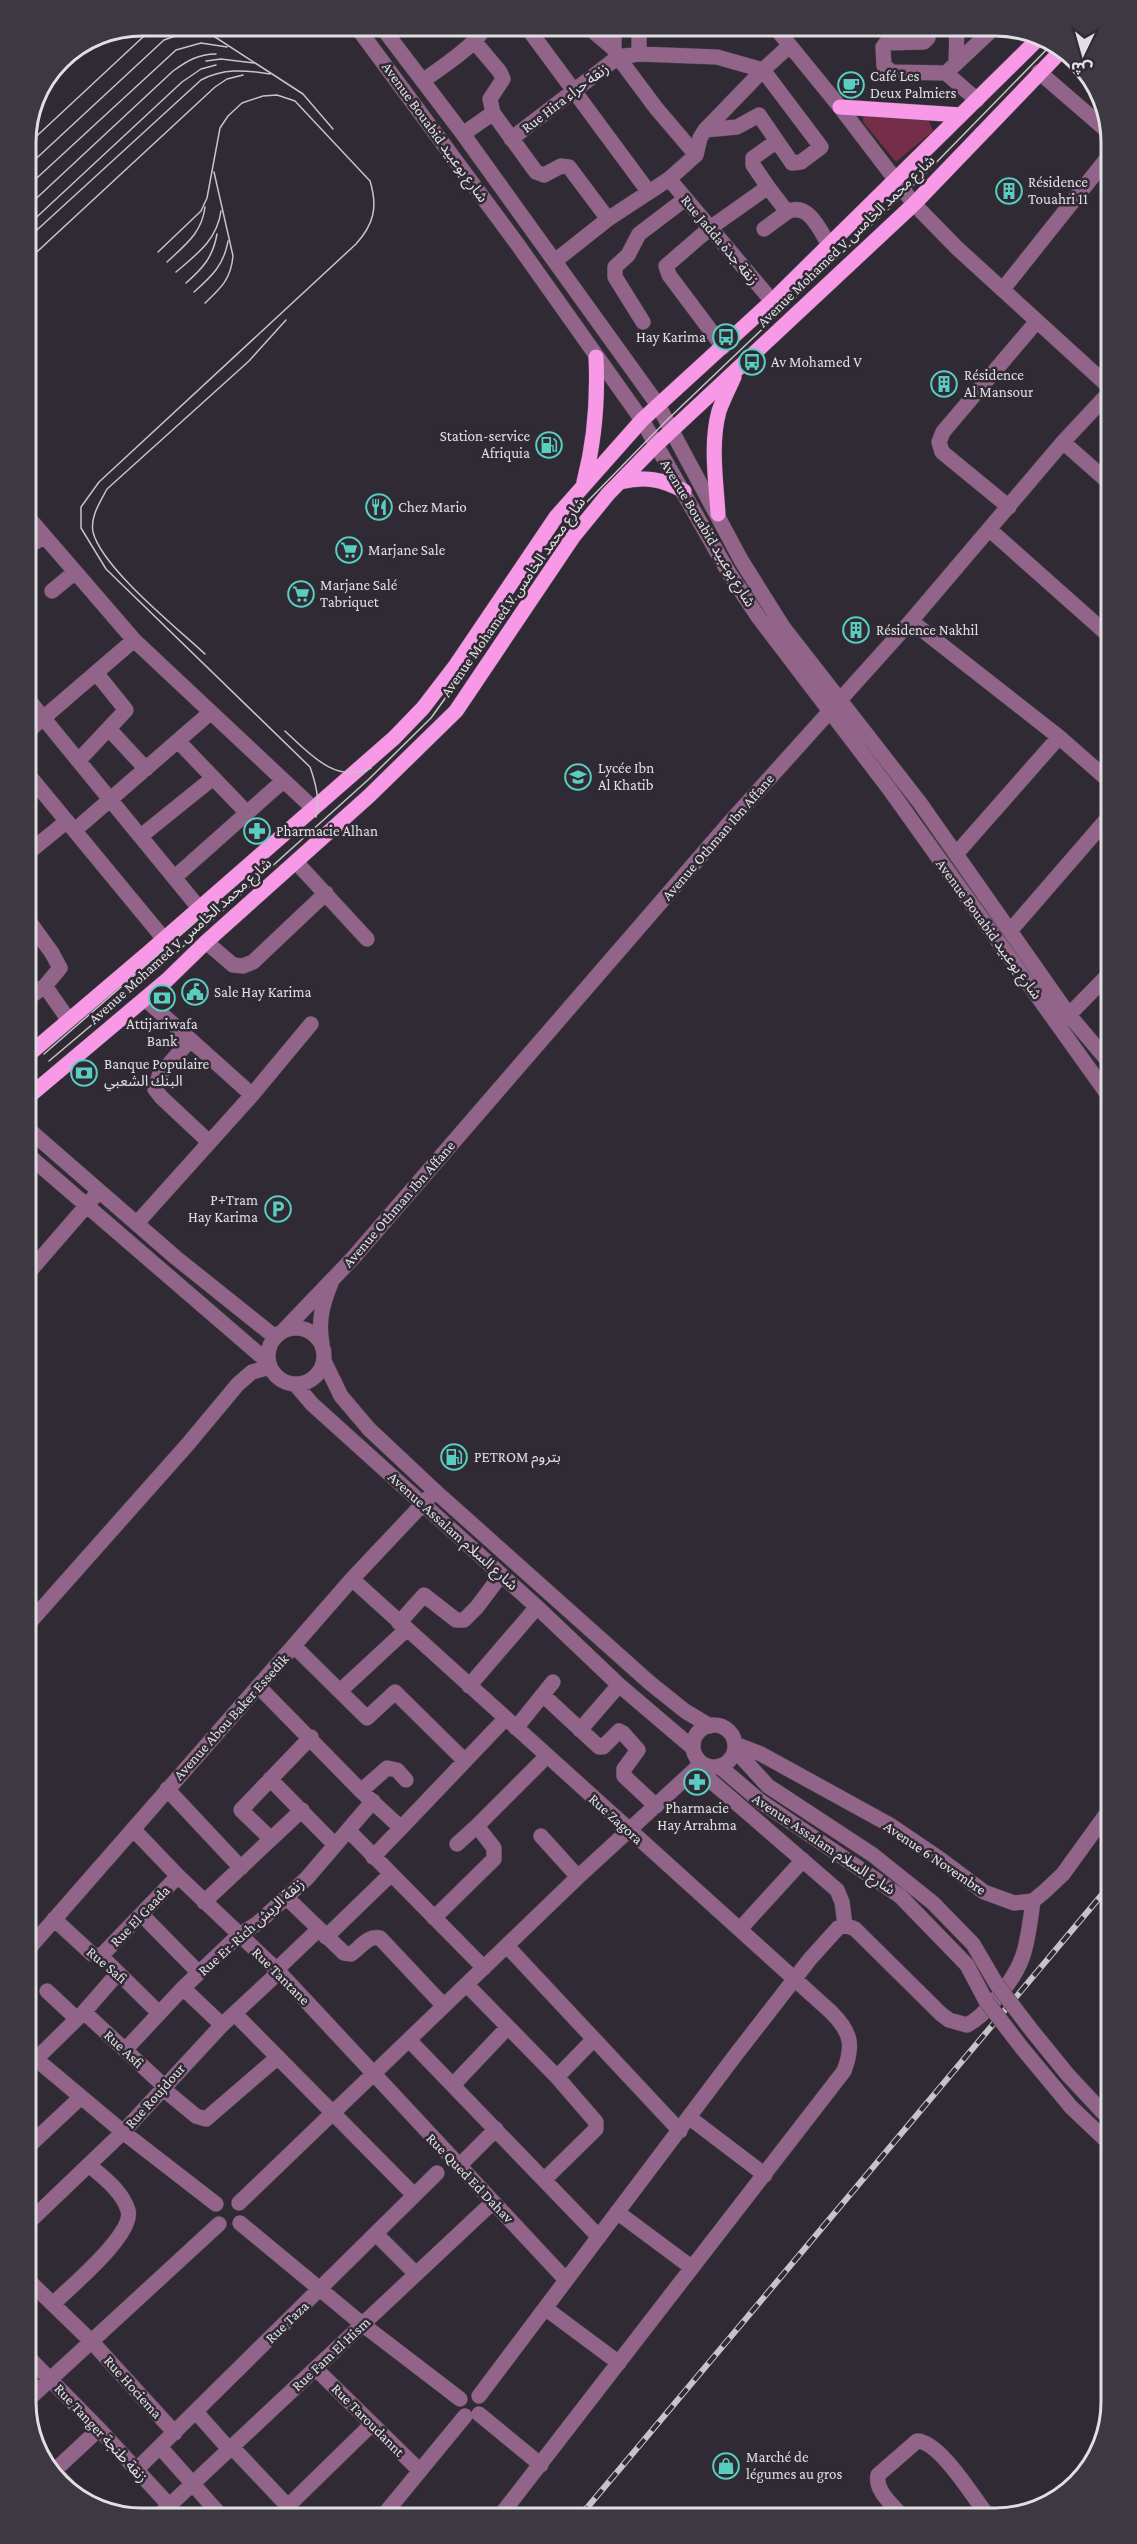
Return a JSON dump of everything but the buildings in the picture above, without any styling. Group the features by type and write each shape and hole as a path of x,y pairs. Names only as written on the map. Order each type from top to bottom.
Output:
{"main road":[{"name":"Avenue Mohamed V شارع محمد الخامس","path":"36,1047 368,763 423,708 456,665 556,517 642,420 772,301 1034,44"},
{"name":"Avenue Mohamed V شارع محمد الخامس","path":"36,1090 145,999 411,757 456,711 583,523 620,482 656,445 914,204 1053,59"},
{"path":"840,107 961,115"},
{"path":"583,486 591,457 596,417 596,357"},
{"path":"718,514 715,467 717,426 719,413 737,369"},
{"path":"620,482 635,478 657,479 684,491"}],"street":[{"name":"Avenue Bouabid شارع بوعبيد","path":"363,36 524,254 642,420 729,573 835,706 1064,1020 1101,1054"},
{"name":"Avenue Bouabid شارع بوعبيد","path":"389,36 463,134 658,405 764,599 835,706 920,803 1010,931 1101,1083"},
{"path":"423,81 473,36"},
{"path":"463,134 493,113 490,99 502,82 503,76 483,36"},
{"path":"536,36 573,91 648,191"},
{"path":"598,36 616,53 656,108 696,155"},
{"path":"615,36 616,53"},
{"path":"639,36 639,54"},
{"path":"782,36 914,204 1101,379"},
{"path":"928,36 924,42 884,45 884,66 892,72 951,68 985,36"},
{"path":"956,36 951,68 977,100"},
{"path":"555,261 608,219 669,179 696,155 705,130 789,46"},
{"path":"616,53 717,57 763,70 821,147 795,164 790,161 759,115 737,127 705,130"},
{"name":"Rue Hira زنقة حراء","path":"511,139 573,91 616,53"},
{"path":"1040,72 1099,124"},
{"name":"Rue Hira زنقة حراء","path":"493,113 539,174 547,175 564,165 569,167 608,219"},
{"path":"777,141 753,158 753,165 787,212"},
{"path":"1003,289 1101,165"},
{"name":"Rue Jadda زنقة جدة","path":"669,179 772,301"},
{"path":"723,347 666,269 669,261 710,228 768,187"},
{"path":"643,322 614,274 615,267 628,255 639,234 685,199"},
{"path":"764,229 787,212 797,209 806,212 829,245"},
{"path":"1009,507 942,452 939,442 943,432 1037,321"},
{"name":"Avenue Othman Ibn Affane","path":"279,1334 332,1281 731,821 911,621 1063,442 1101,401"},
{"path":"1063,442 1101,476"},
{"path":"36,526 134,640 313,808"},
{"path":"990,530 1101,629"},
{"path":"36,542 45,537"},
{"path":"52,591 75,572"},
{"path":"911,621 1059,737 1101,774"},
{"path":"36,724 134,640"},
{"path":"79,760 126,710 97,674"},
{"path":"36,708 199,909"},
{"path":"36,848 111,800 211,712"},
{"path":"109,729 146,769"},
{"path":"956,855 1059,737"},
{"path":"178,741 247,813"},
{"path":"141,836 213,778"},
{"path":"175,877 283,781"},
{"path":"36,784 164,939"},
{"path":"1010,931 1101,826"},
{"path":"296,862 367,939"},
{"path":"206,942 233,965 247,965 269,948 326,893"},
{"path":"36,932 59,965 59,972 36,992"},
{"path":"1064,1020 1101,982"},
{"path":"45,986 68,1019"},
{"path":"145,999 189,1041 252,1095"},
{"path":"137,1223 252,1095 311,1024"},
{"path":"189,1041 159,1076 155,1089 209,1142"},
{"path":"36,1136 216,1291 279,1334"},
{"path":"36,1162 269,1365 278,1378 295,1384 313,1379 321,1370 324,1361 322,1345 316,1335 306,1329 295,1328 279,1334 269,1347 269,1365"},
{"path":"36,1264 99,1191"},
{"name":"Avenue Othman Ibn Affane","path":"322,1345 321,1311 332,1281"},
{"name":"Avenue Assalam شارع السلام","path":"324,1361 350,1408 435,1491 657,1689 685,1711 710,1726"},
{"path":"36,1615 188,1444 238,1383 252,1372 269,1365"},
{"name":"Avenue Assalam شارع السلام","path":"295,1384 312,1404 421,1504 537,1606 619,1685 693,1748"},
{"name":"Avenue Abou Baker Essedik","path":"36,1939 167,1789 260,1687 352,1579 435,1491"},
{"path":"340,1691 403,1626 424,1595 456,1620 464,1620 501,1575"},
{"name":"Rue Zagora","path":"352,1579 844,2025 851,2049 844,2071 765,2175"},
{"path":"469,1686 537,1606"},
{"path":"294,1646 368,1718 395,1692 465,1761"},
{"path":"373,1857 465,1761 543,1695 553,1682"},
{"path":"580,1730 619,1685"},
{"path":"260,1687 361,1791 401,1828"},
{"path":"543,1695 600,1748 619,1731 628,1738 638,1753 624,1769 624,1776 656,1806"},
{"path":"239,2203 578,1877 699,1765 719,1766 729,1761 735,1747 727,1729 710,1726 699,1731 693,1748 699,1765 837,1890 842,1902 845,1925"},
{"path":"271,1839 241,1810 311,1737"},
{"name":"Avenue Assalam شارع السلام","path":"735,1747 757,1776 768,1786 873,1855 933,1903 973,1944 997,1985 1033,2032 1101,2110"},
{"name":"Avenue 6 Novembre","path":"735,1747 769,1758 890,1826 984,1892 1014,1903 1033,1900"},
{"path":"457,1844 547,1755"},
{"path":"757,1776 754,1768 755,1760 759,1756 769,1758"},
{"name":"Avenue Assalam شارع السلام","path":"719,1766 760,1801 900,1896 967,1965 986,2001 1022,2048 1071,2107 1101,2136"},
{"path":"361,1791 387,1768 397,1770 406,1780"},
{"path":"270,1779 335,1845"},
{"path":"167,1789 241,1868"},
{"name":"Rue Er-Rich زنقة الريش","path":"125,2049 183,1988 239,1935 258,1923 307,1878 373,1801"},
{"path":"204,1902 302,1810"},
{"path":"479,2396 794,1980 838,1928 845,1925 855,1929 941,2014 955,2022 967,2025 981,2016 1018,1971 1024,1956 1033,1900 1040,1897 1063,1874 1101,1821"},
{"path":"434,1918 494,1859 494,1848 477,1826"},
{"name":"Rue Tantane","path":"133,1829 204,1902 277,1971 374,2075"},
{"path":"348,1830 484,1968"},
{"path":"541,1836 578,1877"},
{"path":"740,1929 803,1860"},
{"name":"Rue Roujdour","path":"36,2215 123,2132 222,2025 277,1971 390,1875"},
{"name":"Rue El Gaada","path":"101,1956 178,1876"},
{"path":"286,1897 338,1949 349,1955 368,1940 375,1937 380,1938 444,2006"},
{"path":"142,1915 199,1973"},
{"name":"Rue Safi","path":"54,1919 92,1954 101,1956 159,2013"},
{"path":"507,1946 680,2131"},
{"path":"36,2054 81,2016 118,1973"},
{"path":"467,1985 594,2118 597,2126 579,2147 545,2179"},
{"path":"183,1988 222,2025"},
{"name":"Rue Asfi","path":"47,1991 125,2049 163,2087 196,2116 204,2120 278,2056"},
{"path":"235,2014 414,2195"},
{"path":"453,2085 508,2027"},
{"path":"557,2077 594,2039"},
{"path":"410,2041 599,2237"},
{"path":"36,2060 123,2132 216,2204"},
{"name":"Rue Qued Ed Dahav","path":"374,2075 566,2280"},
{"path":"36,2139 81,2097"},
{"path":"506,2508 691,2267 765,2175 690,2118"},
{"path":"459,2166 496,2129"},
{"path":"52,2304 115,2242 129,2221 128,2210 122,2198 109,2182 89,2164"},
{"name":"Rue Taza","path":"136,2469 437,2173"},
{"path":"216,2204 227,2198 239,2203 243,2211 240,2223"},
{"name":"Rue Fam El Hism","path":"166,2508 493,2202"},
{"path":"216,2204 214,2214 219,2224 231,2227 240,2223"},
{"path":"617,2212 691,2267"},
{"path":"240,2223 322,2288 362,2324 460,2399"},
{"path":"36,2392 219,2224"},
{"path":"376,2234 416,2274"},
{"name":"Rue Hociema","path":"36,2288 92,2342 175,2433"},
{"path":"545,2308 619,2363"},
{"name":"Rue Tanger زنقة طنجة","path":"36,2365 169,2505"},
{"name":"Rue Taroudannt","path":"316,2369 420,2471"},
{"path":"479,2396 468,2393 460,2399 459,2408 541,2465"},
{"path":"394,2508 420,2471 483,2406 479,2396"},
{"path":"196,2412 289,2508"},
{"path":"297,2508 371,2424"},
{"path":"59,2468 99,2429"},
{"path":"895,2508 881,2492 877,2481 878,2475 917,2441 923,2441 940,2453 982,2508"},
{"path":"160,2447 214,2508"}],"shaded area":[{"path":"867,114 928,119 933,131 896,162 863,122 863,116"}],"tram line":[{"path":"36,137 145,36"},
{"path":"36,159 164,40 175,36"},
{"path":"213,36 303,94 333,129"},
{"path":"36,179 176,50 201,43 227,47"},
{"path":"49,1061 158,969 369,779 431,718 582,507 666,421 924,175 1047,49"},
{"path":"36,199 173,71 193,59 216,54"},
{"path":"206,61 221,59 254,63"},
{"path":"36,218 182,82 201,69 216,65"},
{"path":"36,231 201,80 218,73 234,71 270,74"},
{"path":"36,253 215,87 227,79 243,75"},
{"path":"158,252 201,211 207,198 220,128 228,116 242,103 263,96 277,95 295,101 370,181 374,199 373,215 367,229 356,244 99,482 81,507 81,528 106,569 310,767 317,792 316,817"},
{"path":"205,303 224,282 230,271 233,256 214,172"},
{"path":"167,262 196,231 205,207"},
{"path":"176,272 211,238 221,211"},
{"path":"186,283 206,262 217,234"},
{"path":"194,292 216,270 224,257 228,241"},
{"path":"205,654 142,597 110,563 99,547 93,532 94,515 107,489 249,361 286,320"},
{"path":"285,731 314,757 335,770 358,772 371,768"},
{"path":"44,1054 222,899"}],"railway":[{"path":"587,2508 1101,1896"}],"place":[{"name":"Café Les Deux Palmiers","path":"851,85"},
{"name":"Résidence Touahri 11","path":"1009,191"},
{"name":"Hay Karima","path":"726,337"},
{"name":"Av Mohamed V","path":"752,362"},
{"name":"Résidence Al Mansour","path":"944,384"},
{"name":"Station-service Afriquia","path":"549,445"},
{"name":"Chez Mario","path":"379,507"},
{"name":"Marjane Sale","path":"349,550"},
{"name":"Marjane Salé Tabriquet","path":"301,594"},
{"name":"Résidence Nakhil","path":"856,630"},
{"name":"Lycée Ibn Al Khatib","path":"578,777"},
{"name":"Pharmacie Alhan","path":"257,831"},
{"name":"Sale Hay Karima","path":"195,992"},
{"name":"Attijariwafa Bank","path":"162,998"},
{"name":"Banque Populaire البنك الشعبي","path":"84,1073"},
{"name":"P+Tram Hay Karima","path":"278,1209"},
{"name":"PETROM بتروم","path":"454,1457"},
{"name":"Pharmacie Hay Arrahma","path":"697,1782"},
{"name":"Marché de légumes au gros","path":"726,2466"}]}
